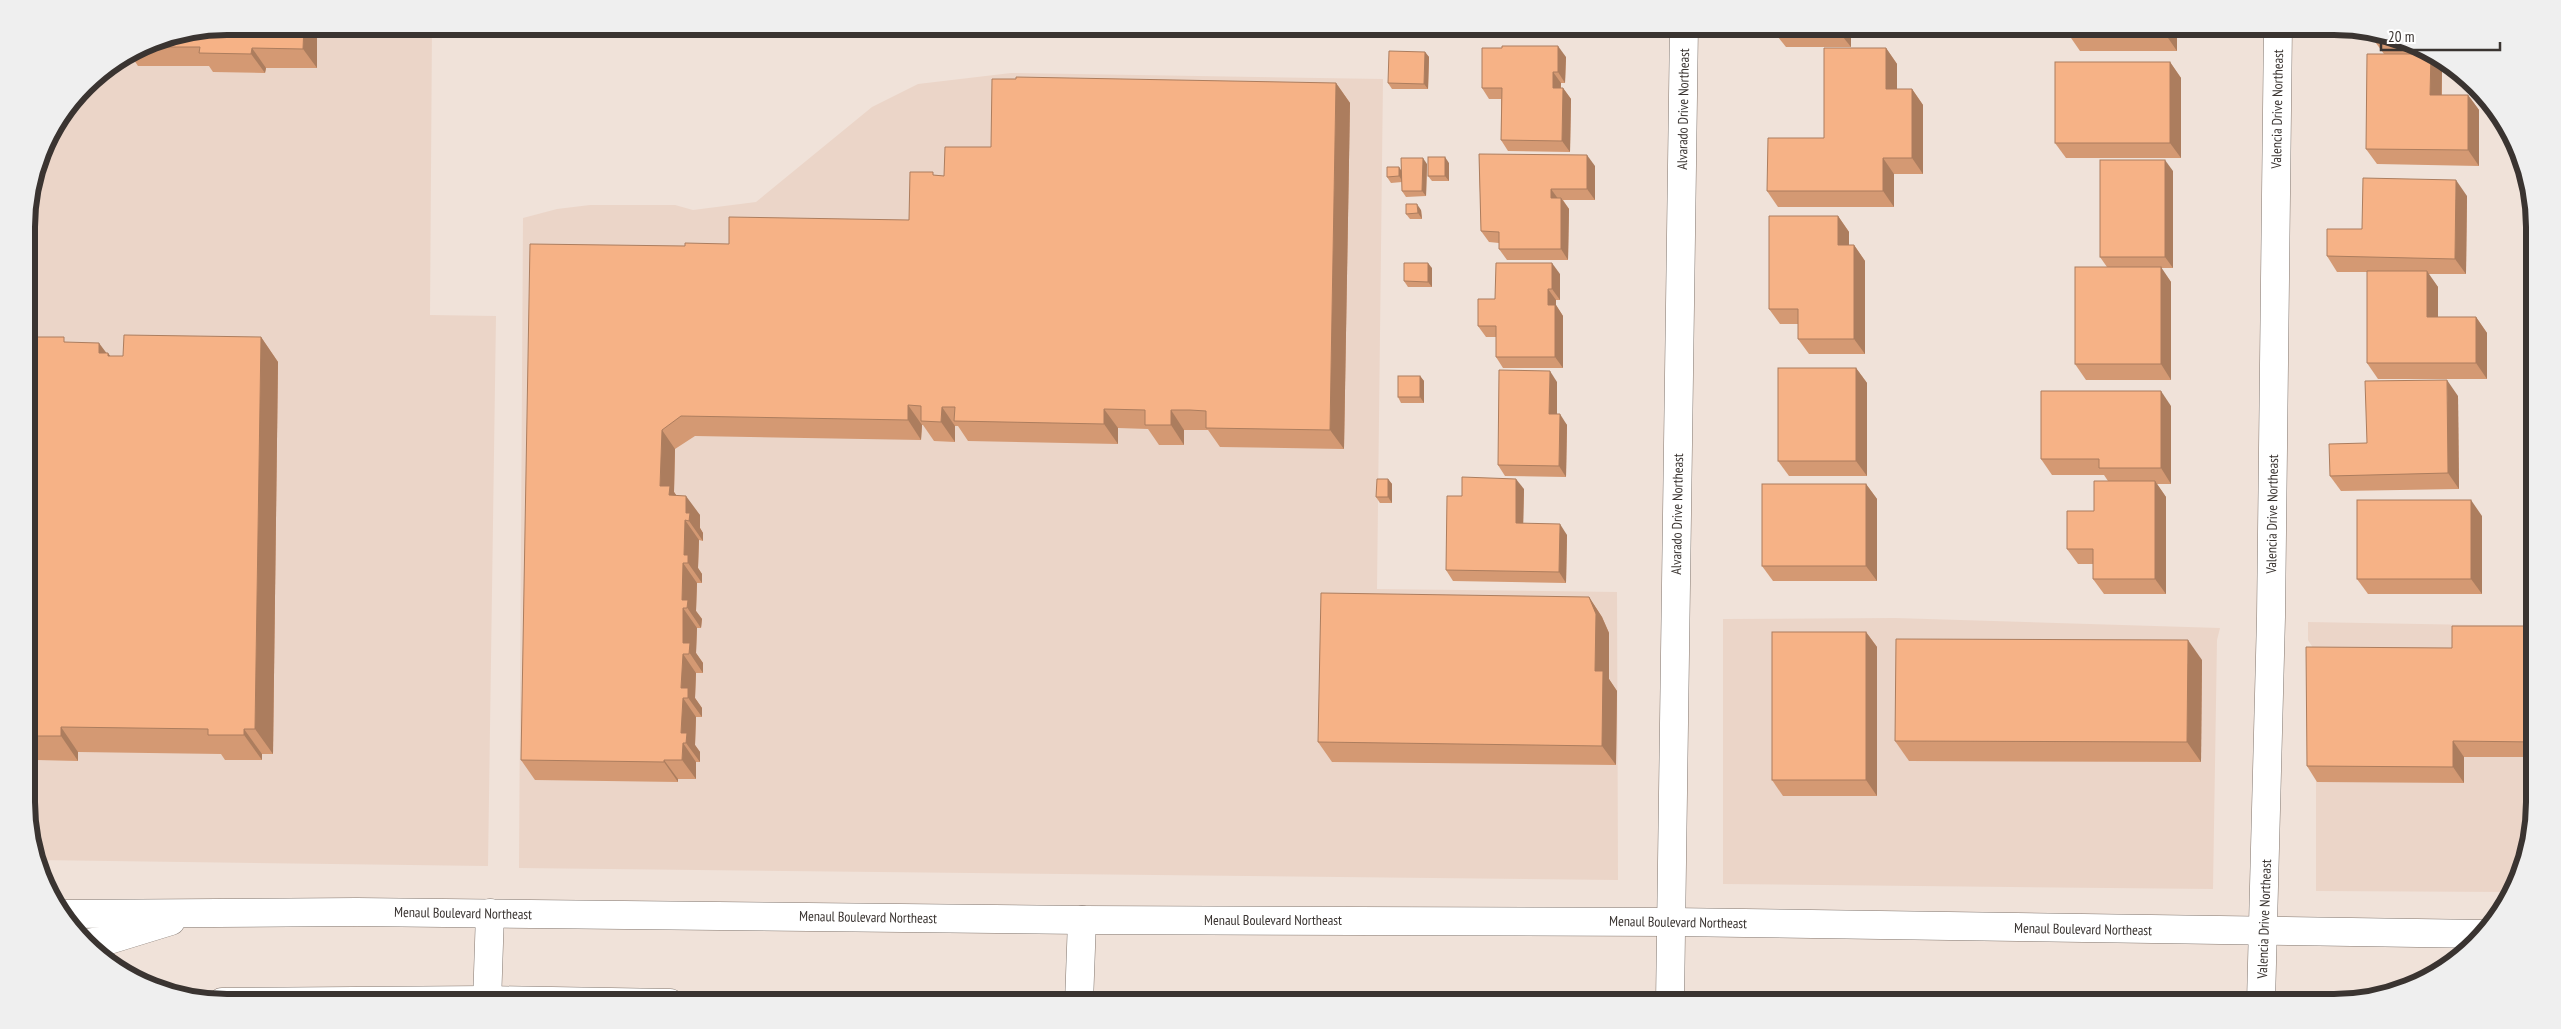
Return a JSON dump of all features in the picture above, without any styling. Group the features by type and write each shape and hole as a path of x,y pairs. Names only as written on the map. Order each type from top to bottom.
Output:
{"main road":[{"name":"Alvarado Drive Northeast","path":"1670,994 1684,35"},
{"name":"Valencia Drive Northeast","path":"2261,994 2265,933 2278,35"},
{"name":"Menaul Boulevard Northeast","path":"71,914 201,912 490,913 1082,920 1672,922 2265,933 2474,934"},
{"path":"95,942 109,940 201,912"},
{"path":"486,994 490,913"},
{"path":"1080,994 1082,920"}],"shaded area":[{"path":"214,35 432,35 430,315 496,316 488,866 44,860 35,815 35,214 45,165 67,120 91,91 120,67 165,45"},
{"path":"1011,73 1383,79 1377,589 1617,592 1618,880 519,868 523,218 557,209 590,205 675,205 693,210 756,202 872,107 918,84"},
{"path":"1895,618 2220,628 2217,640 2213,889 1723,884 1723,619"},
{"path":"2308,622 2526,626 2526,815 2516,864 2503,892 2316,891 2316,663 2315,651 2308,640"}],"building":[{"path":"214,35 304,35 303,49 252,48 251,54 199,53 200,47 160,47 189,39"},
{"path":"1778,35 1843,35 1843,37 1778,37"},
{"path":"1502,46 1558,46 1558,72 1553,72 1553,88 1563,88 1562,141 1501,140 1502,88 1482,88 1482,48 1502,48"},
{"path":"1824,48 1886,48 1886,89 1912,89 1912,158 1883,158 1883,191 1767,191 1768,138 1824,138"},
{"path":"1389,51 1425,52 1424,84 1388,83"},
{"path":"2367,54 2417,54 2431,61 2430,95 2468,95 2468,150 2366,149"},
{"path":"2055,62 2170,62 2170,143 2055,143"},
{"path":"1016,77 1336,83 1330,430 1206,428 1206,411 1190,410 1171,410 1171,425 1145,425 1145,410 1104,409 1104,424 954,421 955,407 942,407 941,422 921,421 921,406 908,405 908,420 681,416 662,430 660,486 670,486 669,495 686,496 686,513 690,513 689,521 685,520 684,555 688,555 688,563 683,563 682,600 688,600 687,608 683,608 683,643 690,643 689,654 683,654 681,688 688,688 688,698 683,698 681,733 687,733 686,743 683,743 682,760 664,760 664,762 521,760 530,244 685,246 685,243 729,244 729,217 909,220 910,172 933,172 933,175 944,176 945,147 991,147 992,79 1016,79"},
{"path":"1479,154 1587,155 1587,189 1551,189 1551,198 1561,198 1561,249 1499,249 1499,232 1481,231"},
{"path":"1428,157 1445,157 1445,176 1428,176"},
{"path":"1401,158 1423,158 1422,191 1402,191"},
{"path":"2100,160 2165,160 2165,257 2100,257"},
{"path":"1387,167 1399,167 1399,176 1387,177"},
{"path":"2363,178 2456,180 2455,259 2327,256 2327,229 2362,229"},
{"path":"1406,204 1417,204 1418,213 1406,214"},
{"path":"1769,216 1838,216 1838,245 1854,245 1854,339 1798,339 1798,309 1769,309"},
{"path":"1404,263 1428,263 1428,282 1404,281"},
{"path":"1496,263 1552,263 1552,289 1548,289 1548,305 1555,305 1555,357 1496,357 1496,326 1478,326 1478,299 1495,299"},
{"path":"2075,267 2161,267 2161,364 2075,364"},
{"path":"2367,271 2427,271 2427,317 2476,317 2476,363 2367,363"},
{"path":"124,335 261,337 255,729 244,729 244,735 208,735 208,729 61,727 61,736 35,736 35,337 64,337 64,342 99,343 99,353 108,353 108,356 123,356"},
{"path":"1778,368 1856,368 1856,461 1778,461"},
{"path":"1499,370 1550,371 1549,414 1560,414 1559,466 1498,465"},
{"path":"1398,376 1420,376 1420,397 1398,397"},
{"path":"2447,380 2448,473 2330,476 2329,444 2367,443 2365,381"},
{"path":"2041,391 2161,391 2161,468 2099,468 2099,459 2041,459"},
{"path":"1462,477 1516,479 1516,523 1560,524 1559,572 1446,570 1447,496 1462,496"},
{"path":"1377,479 1388,479 1388,497 1376,497"},
{"path":"2094,481 2155,481 2155,579 2093,579 2093,549 2067,549 2067,511 2094,511"},
{"path":"1762,484 1866,484 1866,566 1762,566"},
{"path":"2357,500 2471,500 2471,579 2357,579"},
{"path":"1321,593 1589,597 1596,614 1595,671 1603,671 1602,746 1318,742"},
{"path":"2452,626 2526,626 2526,742 2453,741 2453,767 2307,766 2306,647 2452,648"},
{"path":"1772,632 1866,632 1866,780 1772,780"},
{"path":"1896,639 2188,640 2187,742 1895,741"}]}
